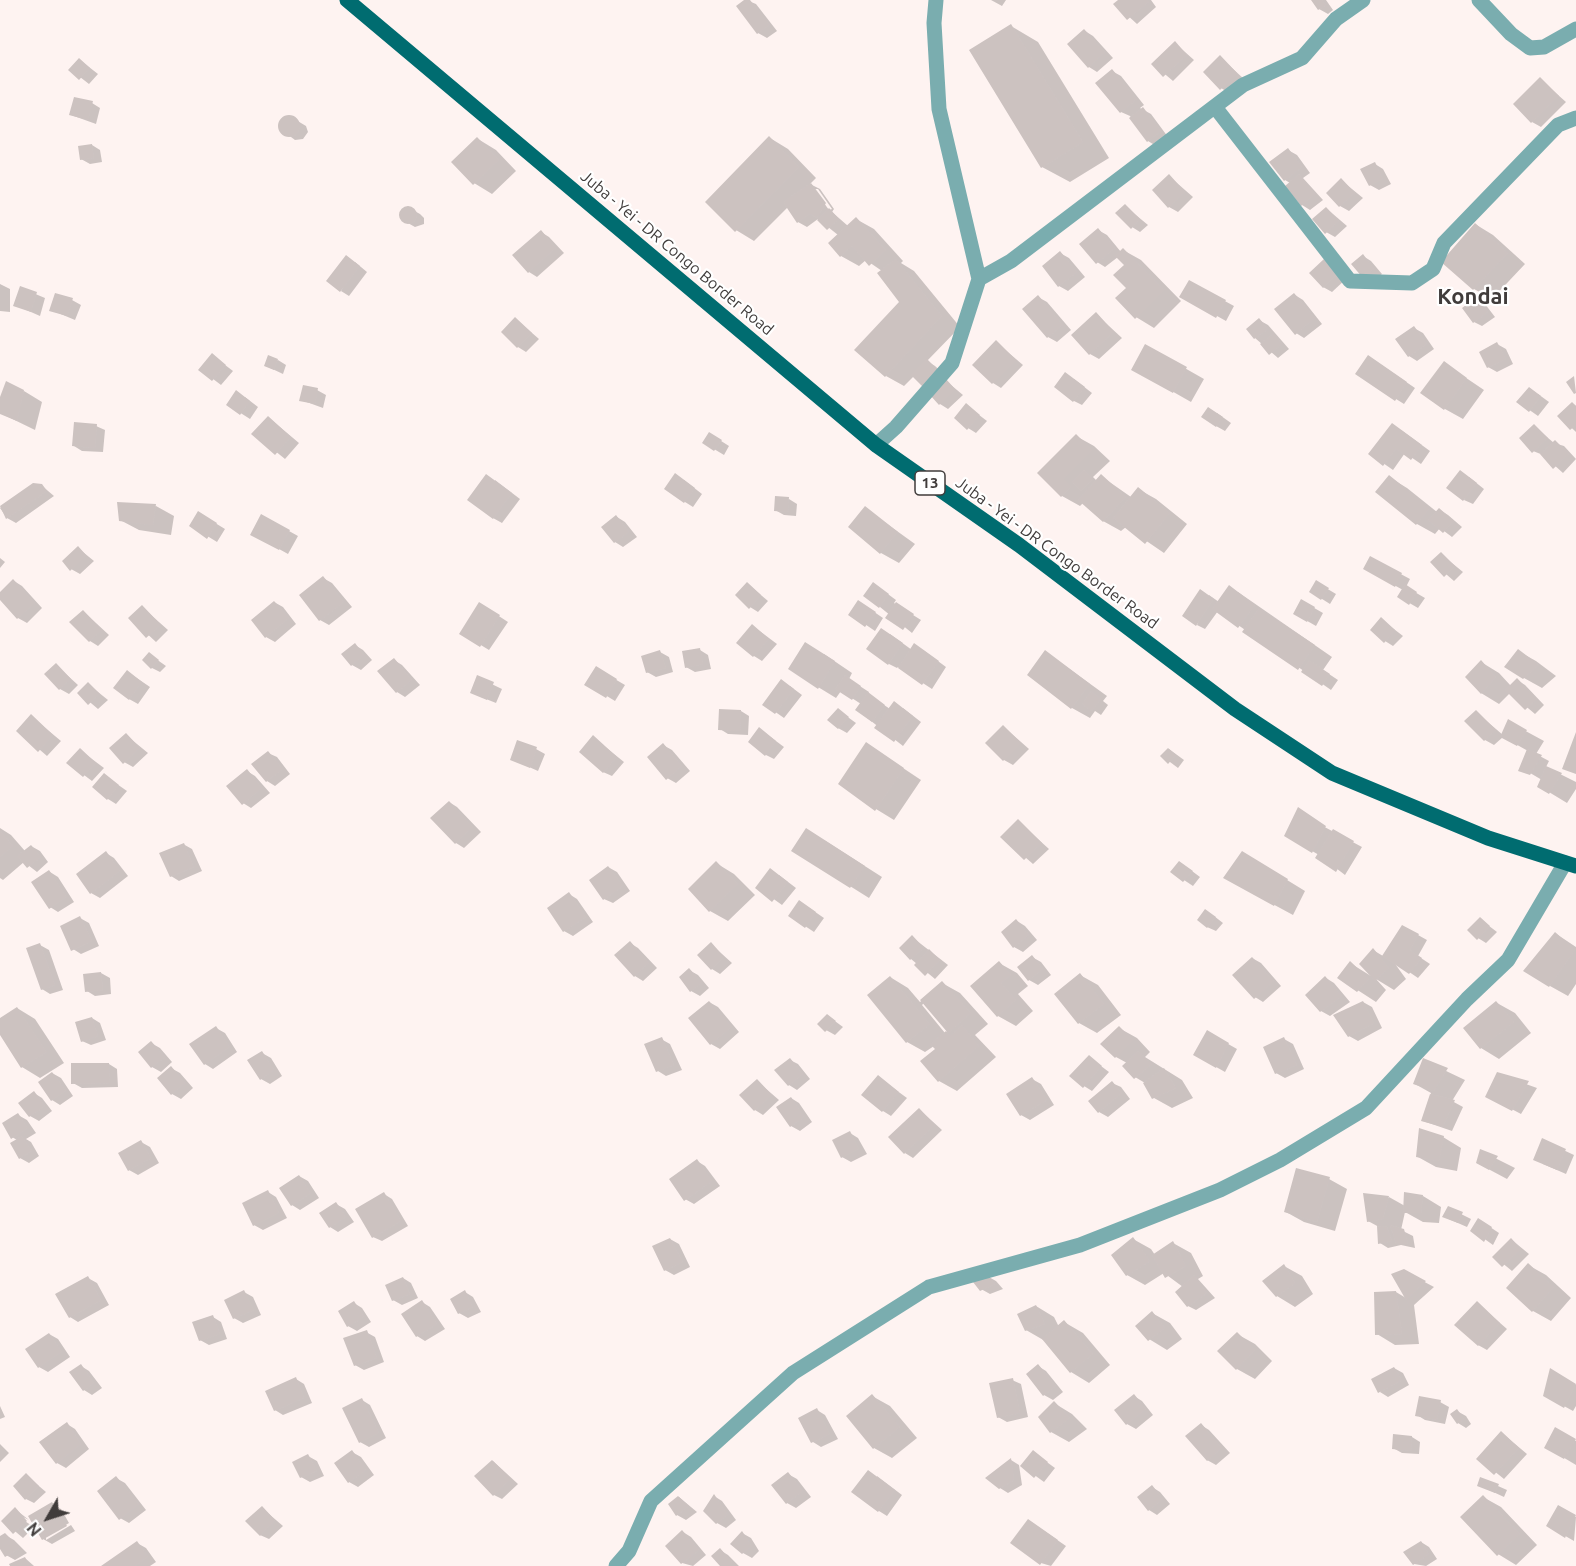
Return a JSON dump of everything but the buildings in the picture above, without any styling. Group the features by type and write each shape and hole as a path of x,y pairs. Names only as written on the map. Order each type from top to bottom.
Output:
{"main road":[{"name":"Juba - Yei - DR Congo Border Road","path":"347,0 876,445 1019,544 1235,709 1332,772 1488,838 1571,865"}],"street":[{"path":"876,445 896,427 952,363 980,279 939,109 934,23 936,0"},
{"path":"980,279 1011,261 1243,85 1302,58 1336,20 1363,0"},
{"path":"1479,0 1511,34 1530,48 1544,47 1576,29"},
{"path":"1215,107 1350,281 1412,283 1433,269 1444,243 1558,125 1576,118"},
{"path":"616,1566 629,1551 651,1501 793,1373 929,1287 1080,1245 1220,1190 1280,1160 1366,1108 1467,999 1508,960 1571,865"}],"district":[{"name":"Kondai","path":"1473,297"}]}
